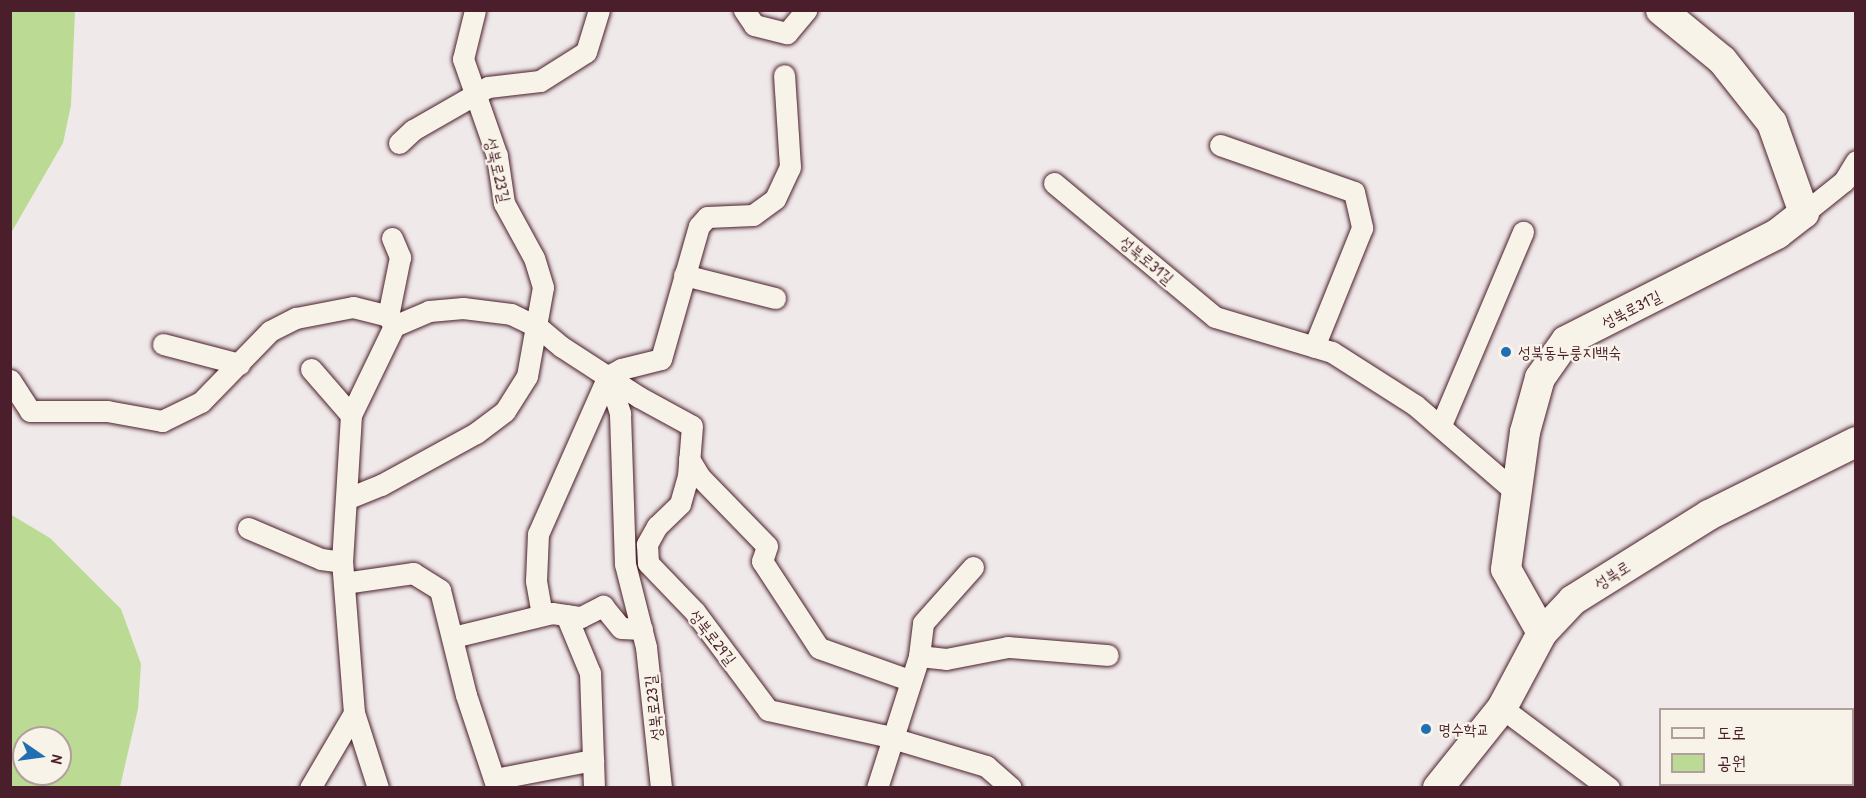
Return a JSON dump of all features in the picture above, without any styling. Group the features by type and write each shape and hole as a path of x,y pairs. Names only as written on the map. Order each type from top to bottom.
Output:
{"street":[{"name":"성북로23길","path":"345,499 381,485 476,433 504,411 527,376 538,327 543,287 534,258 504,203 497,156 463,59 475,10"},
{"path":"399,143 413,130 488,87 540,81 586,52 599,10"},
{"path":"744,10 754,25 787,33 805,11"},
{"path":"1661,10 1722,60 1772,123 1804,213"},
{"path":"542,615 536,581 538,534 608,376 621,369 661,358 699,225 707,217 753,215 775,199 790,167 784,75"},
{"path":"1220,145 1354,192 1362,228 1314,347"},
{"name":"성북로31길","path":"1542,633 1506,569 1525,432 1540,378 1566,341 1777,234 1844,181 1856,161"},
{"name":"성북로31길","path":"1054,183 1215,317 1332,352 1441,425 1517,493"},
{"path":"1441,425 1523,232"},
{"path":"378,788 354,713 343,572 351,415 391,321 400,257 392,238"},
{"path":"684,275 775,298"},
{"path":"10,380 30,411 107,411 162,421 201,402 270,330 296,318 353,307 391,321 429,311 463,308 511,314 538,327 608,376"},
{"path":"164,344 239,364"},
{"path":"311,369 351,415"},
{"name":"성북로23길","path":"608,376 620,414 625,564 642,629 661,788"},
{"name":"성북로29길","path":"608,376 692,426 689,459 680,504 657,526 647,544 648,564 695,612 768,710 891,737 986,766 1011,788"},
{"name":"성북로","path":"1438,788 1502,708 1542,633 1580,595 1708,515 1856,442"},
{"path":"689,459 700,477 767,546 762,561 819,648 909,680"},
{"path":"248,528 321,559 343,572 412,573 440,590 466,695 496,783 593,760"},
{"path":"877,788 918,656 923,623 973,567"},
{"path":"453,637 542,615 581,617 603,606 621,628 642,629"},
{"path":"566,615 590,674 594,788"},
{"path":"918,656 946,659 1008,647 1108,655"},
{"path":"1502,708 1609,788"},
{"path":"310,788 354,713"}],"green space":[{"path":"11,10 75,11 71,105 63,143 11,233"},
{"path":"10,514 50,538 121,609 141,664 138,709 120,787 11,787"}],"place":[{"name":"성북동누룽지백숙","path":"1506,352"},
{"name":"명수학교","path":"1426,729"}]}
